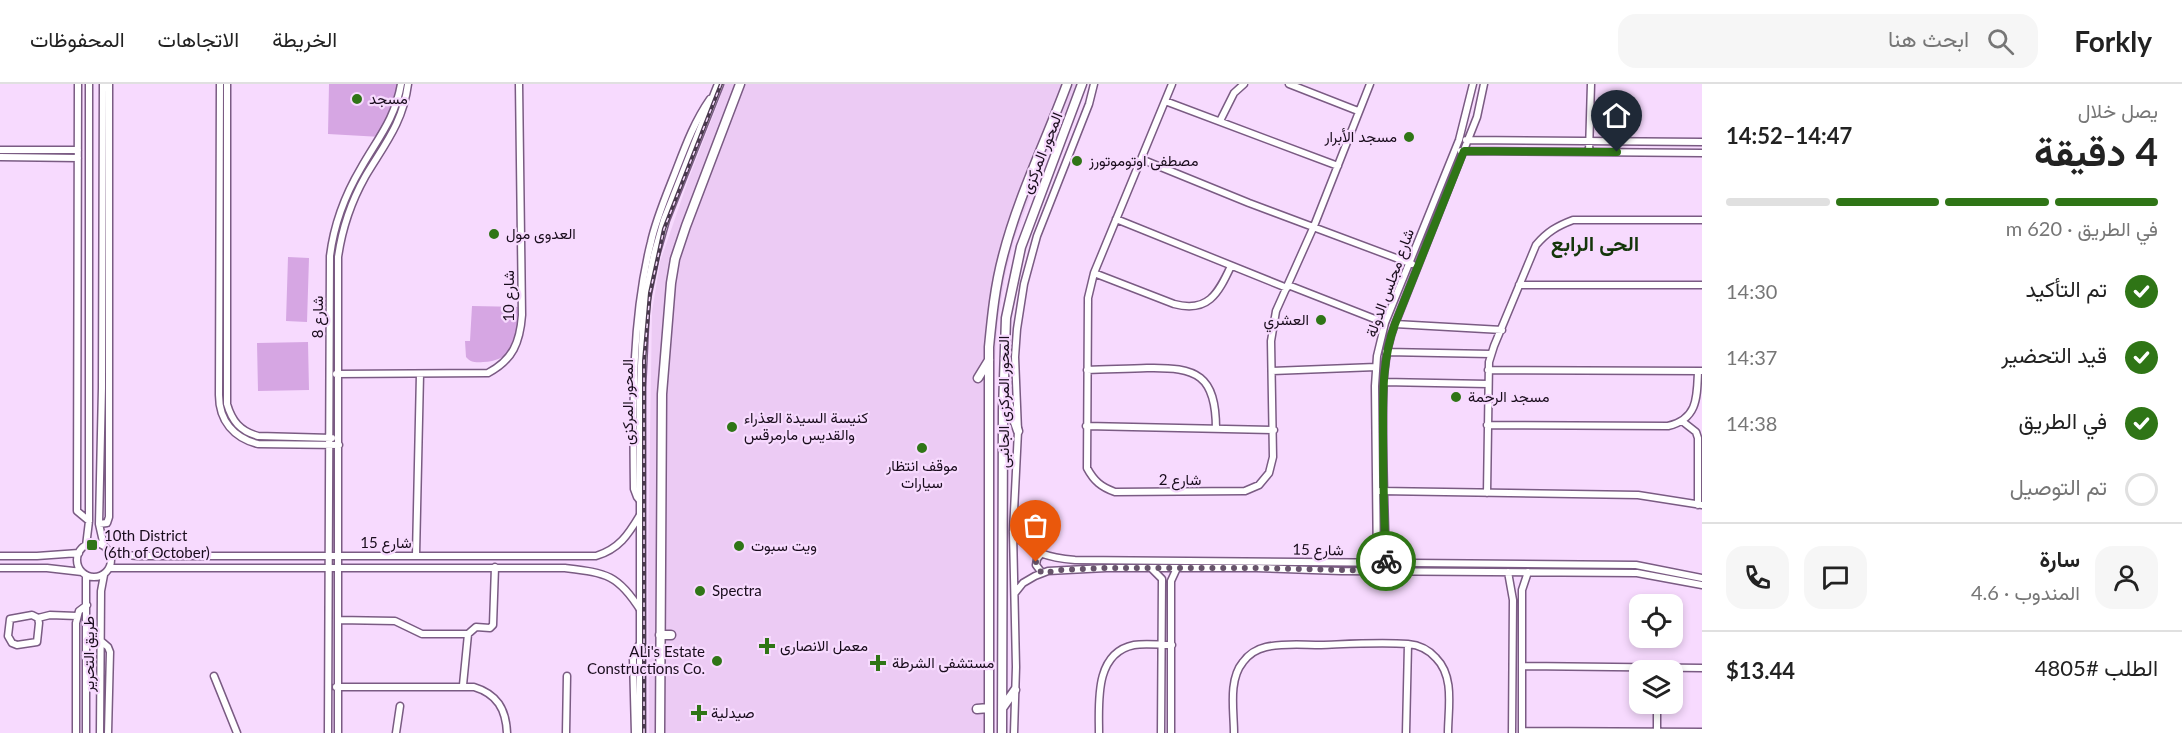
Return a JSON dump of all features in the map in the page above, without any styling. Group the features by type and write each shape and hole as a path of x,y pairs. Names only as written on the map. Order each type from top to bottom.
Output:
{"main road":[{"path":"660,733 662,394 672,272 689,218 740,84"},
{"name":"المحور المركزى","path":"989,733 989,360 992,316 996,285 1009,234 1067,84"},
{"name":"المحور المركزى","path":"1002,733 1006,318 1021,247 1082,84"},
{"name":"المحور المركزى","path":"641,733 641,366 644,315 649,279 671,203 718,88"},
{"path":"1036,162 1040,166 1045,166 1059,147"},
{"path":"1023,196 1034,179 1040,178 1044,183"},
{"path":"978,378 989,360"},
{"path":"1004,391 1018,431"},
{"path":"660,635 670,635"},
{"path":"1002,708 1015,690"},
{"path":"641,700 652,703 660,699"},
{"path":"977,709 989,708"}],"street":[{"path":"78,84 77,511 89,521"},
{"path":"86,546 89,521 88,84"},
{"path":"99,524 107,523 109,518 103,84"},
{"path":"0,568 47,568 95,578 104,575 111,562 110,554 104,546 99,524 106,380 109,84"},
{"path":"220,84 219,395 221,412 230,429 248,441 258,444 339,442"},
{"path":"227,84 227,404 234,422 249,433 258,436 329,442"},
{"name":"شارع 8","path":"328,733 330,270 335,226 356,176 388,126 397,105 401,84"},
{"name":"شارع 8","path":"338,733 338,257 343,227 364,179 394,131 404,108 408,84"},
{"name":"شارع 10","path":"330,374 488,373 507,360 514,351 519,338 522,315 519,84"},
{"name":"المحور المركزى الجانبى","path":"1014,733 1013,532 1018,431 1015,357 1024,284 1037,236 1089,104 1094,84"},
{"name":"شارع 2","path":"1172,84 1094,273 1087,310 1087,468 1093,479 1103,488 1115,492 1245,491 1259,485 1269,473 1273,458 1274,430 1273,321 1314,226 1370,84"},
{"path":"1220,122 1234,93 1244,84"},
{"path":"1289,84 1358,111"},
{"name":"شارع مجلس الدولة","path":"1377,567 1376,367 1385,323 1459,140 1473,84"},
{"name":"شارع مجلس الدولة","path":"1386,567 1383,384 1386,352 1477,117 1484,84"},
{"path":"1589,152 1591,84"},
{"path":"1165,101 1338,166"},
{"path":"1459,140 1702,142"},
{"path":"0,150 78,150"},
{"path":"1455,150 1702,153"},
{"path":"0,157 78,158"},
{"path":"1141,159 1418,267"},
{"path":"1116,219 1231,266 1385,323"},
{"path":"1487,493 1488,370 1491,354 1536,245 1546,233 1573,220 1702,220"},
{"path":"1094,273 1174,304 1195,306 1214,297 1221,288 1231,266"},
{"path":"1519,285 1702,285"},
{"path":"1395,324 1502,330"},
{"path":"78,333 88,333"},
{"path":"1386,352 1491,354"},
{"path":"1272,371 1376,367"},
{"path":"1087,370 1175,368 1191,372 1204,381 1213,395 1216,429"},
{"path":"1487,425 1668,426 1682,421 1694,406 1700,371 1488,370"},
{"path":"416,555 420,374"},
{"path":"1375,386 1383,384 1488,384"},
{"path":"1375,491 1638,495 1700,505 1698,438 1696,432 1682,421"},
{"path":"1086,426 1274,430"},
{"name":"شارع 15","path":"110,554 139,556 596,556 623,542 642,512"},
{"name":"شارع 15","path":"1013,532 1020,541 1041,554 1076,560 1199,565 1570,568 1636,573 1702,585"},
{"path":"84,574 77,563 79,553 86,546 97,543 104,546"},
{"path":"0,556 79,553"},
{"path":"1041,554 1036,565 1042,573"},
{"name":"شارع 15","path":"1015,593 1023,583 1042,573 1061,570 1152,569 1199,565"},
{"name":"شارع 15","path":"1386,567 1528,572 1636,565 1702,578"},
{"path":"338,620 394,621 422,634 468,634 476,627 490,628 494,626 495,567"},
{"name":"شارع 15","path":"109,568 565,568 603,573 621,584 641,611"},
{"path":"1171,733 1171,581 1177,568"},
{"path":"1152,569 1162,579 1161,733"},
{"path":"1508,572 1513,600 1512,733"},
{"path":"1528,572 1522,590 1522,732 1702,732"},
{"name":"طريق التحرير","path":"84,574 87,605 86,733"},
{"name":"طريق التحرير","path":"100,733 101,591 104,575"},
{"path":"76,733 77,616 87,605"},
{"path":"38,618 37,642 17,645 10,641 8,624 10,619 33,615 38,618 50,615 77,616"},
{"path":"463,685 468,634"},
{"path":"101,641 110,652 108,733"},
{"path":"635,733 633,658 641,643"},
{"path":"1234,733 1234,682 1237,671 1243,661 1262,648 1274,645 1408,644 1429,652 1444,668 1448,689 1448,733"},
{"path":"1406,733 1408,644"},
{"path":"1099,733 1099,687 1105,669 1116,654 1133,645 1172,645"},
{"path":"1522,666 1629,668"},
{"path":"1683,668 1702,668"},
{"path":"214,676 237,733"},
{"path":"566,733 567,676"},
{"path":"329,686 463,685 486,690 502,707 506,718 507,733"},
{"path":"1512,700 1522,700"},
{"path":"396,733 400,706"},
{"path":"76,708 86,707"},
{"path":"1657,732 1658,714"}],"shaded area":[{"path":"329,84 401,84 381,137 328,134"},
{"path":"723,84 1077,84 1014,240 1005,276 998,321 995,360 995,733 649,733 648,563 652,312 660,262 720,98"},
{"path":"288,257 309,258 307,322 286,321"},
{"path":"472,306 521,307 517,336 510,351 495,360 478,362 466,357 465,341 470,341"},
{"path":"308,342 309,390 258,391 257,343"}],"railway":[{"path":"644,733 644,361 650,293 664,229 721,84"}],"way so far":[{"path":"1036,562 1042,573 1106,568 1386,571 1386,561"}],"place":[{"name":"مسجد","path":"357,99"},
{"name":"مسجد الأبرار","path":"1409,137"},
{"name":"مصطفى اوتوموتورز","path":"1077,161"},
{"name":"العدوى مول","path":"494,234"},
{"name":"العشري","path":"1321,320"},
{"name":"مسجد الرحمة","path":"1456,397"},
{"name":"كنيسة السيدة العذراء والقديس مارمرقس","path":"732,427"},
{"name":"موقف انتظار سيارات","path":"922,448"},
{"name":"10th District (6th of October)","path":"92,545"},
{"name":"ويت سبوت","path":"739,546"},
{"name":"Spectra","path":"700,591"},
{"name":"معمل الانصارى","path":"767,646"},
{"name":"ALi's Estate Constructions Co.","path":"717,661"},
{"name":"مستشفى الشرطة","path":"878,663"},
{"name":"صيدلية","path":"699,713"}],"district":[{"name":"الحى الرابع","path":"1595,244"}],"route":[{"path":"1386,561 1383,491 1383,382 1386,352 1464,151 1617,152"}]}
